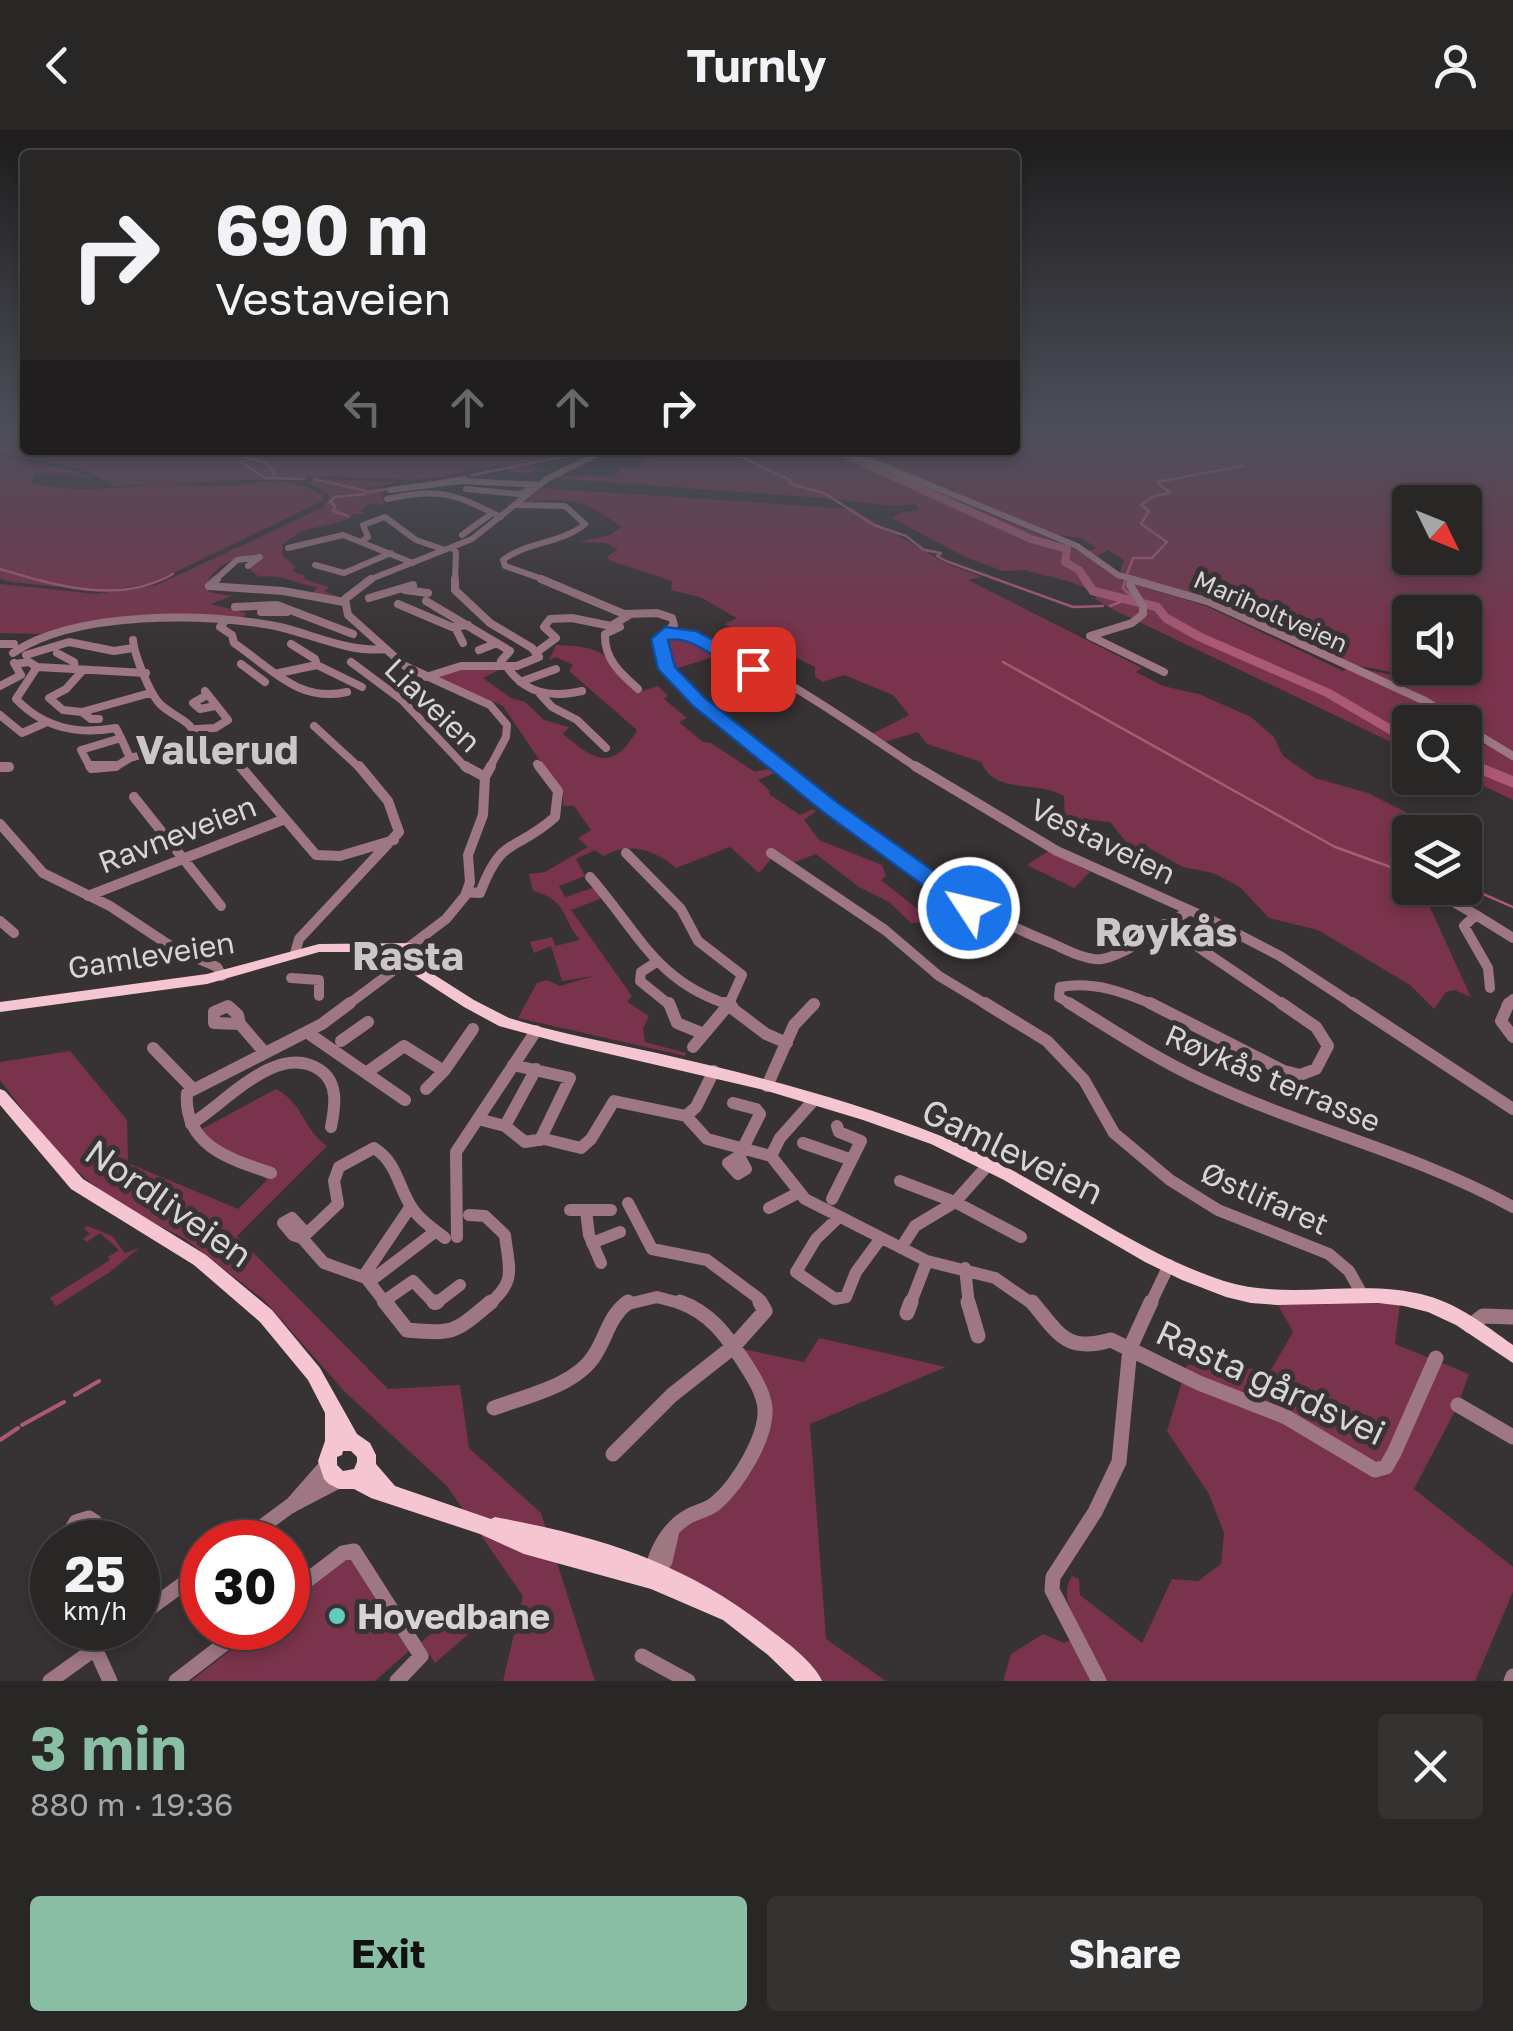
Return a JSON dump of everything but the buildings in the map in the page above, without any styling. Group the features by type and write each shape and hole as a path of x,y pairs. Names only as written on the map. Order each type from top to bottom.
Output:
{"main road":[{"name":"Gamleveien","path":"0,1008 222,976 296,953 334,946 368,947 407,955 479,1010 536,1031 767,1086 917,1133 989,1164 1168,1266 1214,1285 1261,1298 1294,1301 1363,1296 1419,1302 1470,1326 1513,1355"},
{"name":"Nordliveien","path":"0,1094 77,1184 200,1260 250,1301 304,1362 334,1413 345,1463"},
{"path":"345,1463 387,1491 524,1544 655,1572 732,1613 773,1644 811,1681"}],"street":[{"path":"472,503 501,517"},
{"path":"248,566 260,556 232,563 209,586 284,591 327,602 344,602 361,583 472,539 520,503"},
{"name":"Mariholtveien","path":"974,503 1077,546 1111,572 1210,602 1433,705"},
{"path":"517,506 561,504 580,515 584,524 569,536 517,549 504,559 504,566 576,591 629,615 604,636 604,647 618,670 638,689"},
{"path":"462,535 483,516 492,514"},
{"path":"362,541 368,537 363,526 386,517 416,540 456,552 455,590 490,623 537,652"},
{"path":"288,548 334,535 362,541 413,562"},
{"path":"315,566 344,573 391,553"},
{"path":"374,582 381,580 427,597 511,653 504,664"},
{"path":"1132,580 1142,614 1132,623 1090,636 1164,672"},
{"path":"370,598 405,588"},
{"path":"190,1091 308,1032 407,955 456,908 467,892 468,855 483,814 484,777 506,737 504,718 490,705 426,678 386,649 348,615 344,602"},
{"path":"235,607 264,604 293,612 313,624 353,634"},
{"path":"398,604 455,627 468,626"},
{"path":"260,612 293,612"},
{"name":"Vestaveien","path":"629,615 668,616 674,623 665,632"},
{"path":"0,654 38,638 176,618 314,634 368,652 386,649"},
{"path":"426,678 457,667 535,661 537,652 556,638 544,626 552,619 581,619 609,626 620,623"},
{"path":"226,621 220,628 230,634 235,644 302,693 314,696 347,692"},
{"path":"455,627 463,643"},
{"path":"665,632 659,640 661,657 682,688 830,807 974,910 1039,940 1097,959 1117,954 1190,910"},
{"name":"Vestaveien","path":"665,632 694,636 800,692 1046,846 1190,910 1290,961 1513,1109"},
{"path":"479,650 508,640"},
{"path":"26,655 74,642 114,651 134,646 144,662 150,693 198,729"},
{"path":"0,644 14,648"},
{"path":"290,644 318,665"},
{"path":"0,686 22,675 15,664 14,648"},
{"path":"57,653 79,669"},
{"name":"Liaveien","path":"351,662 402,700 470,772 484,777"},
{"path":"15,664 146,673"},
{"path":"241,664 266,682"},
{"path":"504,664 520,682 556,710 577,720 606,748"},
{"path":"279,673 318,665 362,686"},
{"path":"37,667 16,699 45,723 83,733 116,728 130,758"},
{"path":"79,669 66,689 49,698 63,710 82,712 150,693"},
{"path":"520,682 556,669"},
{"path":"540,694 582,691"},
{"path":"198,742 194,736 198,729 226,723 224,711 214,706 206,693 192,703 200,710 214,706"},
{"path":"82,712 90,719 100,719"},
{"path":"0,714 22,733 45,723"},
{"path":"296,953 296,943 399,832 396,818 373,783 314,726"},
{"name":"Mariholtveien","path":"1482,737 1513,756"},
{"path":"82,750 121,738"},
{"path":"76,739 90,769 96,770 163,750"},
{"path":"223,746 312,850 322,856 353,853 395,840"},
{"path":"467,892 480,893 486,871 501,849 555,818 558,791 537,764"},
{"path":"134,797 221,906"},
{"name":"Ravneveien","path":"88,896 285,819"},
{"path":"0,824 42,873 175,949 216,967 222,976"},
{"name":"Østlifaret","path":"771,852 885,930 938,976 1047,1042 1084,1080 1114,1133 1170,1180 1218,1210 1329,1254 1349,1271 1363,1296"},
{"path":"626,853 681,909 698,941 742,975 742,982 728,1004 693,1048"},
{"path":"590,877 622,914 655,964 700,996 728,1004 766,1034 786,1042"},
{"path":"1458,905 1513,938"},
{"path":"1476,916 1464,926 1488,968 1490,988"},
{"path":"0,921 14,933"},
{"name":"Røykås terrasse","path":"1164,924 1316,1027 1328,1046 1316,1069 1300,1075 1284,1071 1126,993 1072,983 1060,986 1058,996 1142,1049 1203,1081 1342,1138 1468,1182 1513,1207"},
{"path":"655,964 641,972 640,982 670,1004 677,1023 704,1034"},
{"path":"291,978 319,980 318,996"},
{"path":"1513,999 1503,1009 1501,1021 1513,1037"},
{"path":"767,1086 798,1017 814,1004"},
{"path":"341,1041 368,1022"},
{"path":"240,1024 266,1053"},
{"path":"426,1089 444,1072 474,1030"},
{"path":"446,1235 453,1161 536,1031"},
{"path":"308,1032 405,1100"},
{"path":"366,1073 404,1046 444,1072"},
{"path":"153,1048 190,1091 186,1116 217,1154 271,1174"},
{"path":"191,1124 256,1078 297,1064 322,1071 334,1089 331,1128"},
{"path":"514,1066 570,1081 540,1140"},
{"path":"504,1126 536,1070"},
{"path":"686,1116 696,1107 714,1072"},
{"path":"478,1119 504,1126 526,1142 540,1140 581,1148 592,1139 616,1100 686,1116 707,1139 741,1152 771,1156 798,1193 881,1238 946,1268 964,1268 996,1279 1025,1296 1052,1327 1075,1345 1084,1347 1111,1340 1130,1348"},
{"path":"771,1156 780,1134 801,1118 813,1101"},
{"path":"734,1103 760,1111 741,1152"},
{"path":"837,1126 839,1132 860,1142 849,1159 834,1210 796,1272 835,1299 846,1298 856,1272 881,1238"},
{"path":"803,1142 849,1159"},
{"path":"446,1235 411,1206 396,1166 380,1150 366,1149 339,1167 334,1182 338,1204 304,1235 324,1264 366,1279 407,1330 447,1333 462,1328 506,1290 510,1268 505,1235 485,1216 469,1214"},
{"path":"901,1248 923,1219 955,1202 989,1164"},
{"path":"900,1180 955,1202 1021,1238"},
{"path":"769,1208 798,1193"},
{"path":"613,1454 672,1395 733,1347 765,1311 763,1303 707,1260 652,1249 628,1203"},
{"path":"366,1279 411,1206"},
{"path":"570,1210 611,1210"},
{"path":"586,1210 592,1242 602,1262"},
{"path":"592,1242 620,1232"},
{"path":"366,1279 446,1235"},
{"path":"907,1313 927,1261"},
{"path":"1099,1681 1052,1590 1053,1577 1096,1512 1119,1462 1130,1348 1168,1266"},
{"path":"964,1268 967,1298 978,1336"},
{"path":"383,1302 413,1281 435,1304 460,1285"},
{"path":"494,1408 581,1370 596,1357 613,1315 624,1305 641,1299 677,1301 712,1316 757,1387 765,1419 752,1450 716,1502 684,1519 672,1534 655,1572"},
{"path":"1470,1326 1484,1316 1513,1317"},
{"name":"Rasta gårdsvei","path":"1130,1348 1199,1383 1286,1417 1365,1466 1380,1470 1394,1453 1436,1358"},
{"path":"1458,1405 1513,1436"},
{"path":"271,1520 345,1463"},
{"path":"310,1578 343,1552 354,1551 421,1656 397,1681"},
{"path":"50,1681 93,1650"},
{"path":"97,1650 110,1681"},
{"path":"176,1681 216,1650"},
{"path":"642,1656 688,1681"}],"shaded area":[{"path":"0,503 317,503 153,583 102,591 0,578"},
{"path":"325,503 385,503 386,505 369,504 361,510 364,514 300,532 283,544 282,555 296,567 292,571 329,587 324,591 339,597 335,599 313,593 317,587 259,577 249,568 263,559 256,554 227,563 207,583 209,592 232,596 211,604 246,613 243,617 119,622 40,634 0,633 0,584 96,594 157,585"},
{"path":"579,503 769,503 852,509 945,563 982,577 968,580 1142,668 1136,672 1163,686 1199,694 1251,717 1274,737 1283,756 1315,778 1368,793 1411,815 1392,815 1392,905 1429,905 1471,997 1454,990 1446,992 1434,1009 1410,985 1318,930 1269,918 1240,887 1213,873 1183,867 1147,847 1131,848 1110,822 1065,817 1064,796 996,779 981,762 927,744 918,732 881,743 870,735 909,715 893,695 844,675 823,682 815,677 815,667 777,648 739,649 751,639 725,624 737,618 700,597 671,590 672,581 611,561 607,557 618,549 606,543 578,542 610,535 621,527"},
{"path":"872,503 964,503 1079,551 1123,581 1206,606 1426,705 1392,705 1392,742 1116,611 1095,599 1098,593 1024,570 1003,571 965,557 892,518 902,512 919,511 915,504"},
{"path":"980,503 1392,503 1392,575 1482,575 1482,503 1513,503 1513,753 1482,733 1482,705 1440,705 1395,685 1482,685 1482,595 1392,595 1392,672 1349,664 1220,603 1229,598 1204,586 1188,593 1120,573 1124,560 1108,550 1095,557 1088,551 1097,548 1081,538 1057,535"},
{"path":"663,636 693,637 722,654 669,671"},
{"path":"556,645 604,655 639,692 658,686 668,696 664,699 687,718 679,722 703,742 711,743 755,772 775,767 780,771 758,780 769,794 800,815 816,811 804,820 819,840 882,865 886,876 881,880 940,927 911,923 889,902 859,887 816,854 790,864 772,858 759,873 730,847 676,868 660,856 632,848 604,856 595,850 576,859 585,876 559,886 565,897 596,887 605,897 571,910 632,996 627,1002 649,1016 643,1029 645,1042 686,1053 685,1056 518,1018 537,983 547,980 560,986 594,976 562,981 551,946 534,953 530,942 552,937 555,946 580,940 558,905 533,891 529,874 545,872 588,847 578,838 591,830 574,806 563,806 563,795 503,706 434,676 458,668 501,669 483,678 511,698 525,702 544,720 569,727 563,734 584,750 611,757 628,744 637,730 569,671 573,665 556,657 549,660"},
{"path":"1357,668 1392,675 1392,684"},
{"path":"1488,744 1513,759 1513,800 1482,785 1482,745"},
{"path":"1048,851 1090,872 1074,888 1027,865"},
{"path":"70,1051 127,1120 128,1163 238,1209 267,1180 261,1166 220,1150 200,1130 276,1089 293,1102 327,1146 237,1236 388,1389 460,1385 469,1448 541,1513 595,1681 503,1681 523,1596 447,1486 344,1391 264,1300 185,1239 113,1201 57,1155 0,1080 0,1062"},
{"path":"88,1226 112,1236 125,1253 139,1248 110,1272 56,1306 50,1298 110,1260 108,1257 119,1250 100,1233 87,1242 83,1239 90,1234 84,1228"},
{"path":"1400,1303 1395,1344 1469,1374 1458,1405 1414,1489 1513,1567 1513,1592 1475,1681 1003,1681 1011,1654 1043,1634 1064,1643 1083,1636 1067,1599 1072,1576 1079,1579 1080,1595 1142,1643 1172,1579 1198,1581 1221,1564 1224,1533 1209,1494 1167,1431 1187,1365 1271,1370 1293,1332 1278,1305"},
{"path":"819,1338 946,1367 810,1424 826,1639 886,1681 810,1681 772,1644 653,1573 675,1528 717,1502 765,1419 733,1347 804,1362"},
{"name":"Hovedbane","path":"349,1557 409,1651 375,1681 191,1681 231,1650 310,1650 310,1588"},
{"path":"459,1611 472,1631 435,1663 421,1642"}],"waterway":[{"path":"332,503 333,511 348,516"},
{"path":"840,503 874,525 906,536 924,550 941,553 937,556 946,561 1073,607 1103,606"},
{"path":"953,503 1031,539 1067,549 1065,562 1079,570 1086,581"},
{"path":"1127,574 1133,558 1152,558 1167,542 1141,524 1149,511 1143,503"},
{"path":"0,569 65,586 109,591 131,589 173,574"},
{"path":"1085,579 1093,591 1157,607 1166,618 1200,637 1328,693 1392,730"},
{"path":"1125,581 1123,588 1137,602"},
{"path":"1110,606 1125,600"},
{"path":"1003,662 1335,847 1392,868"},
{"path":"1482,769 1513,782"},
{"path":"1482,893 1513,907"},
{"path":"75,1395 99,1381"},
{"path":"22,1425 64,1402"},
{"path":"0,1440 18,1428"}],"place":[{"name":"Hovedbane","path":"337,1616"}],"district":[{"name":"Vallerud","path":"217,749"},
{"name":"Røykås","path":"1166,931"},
{"name":"Rasta","path":"408,955"}],"route":[{"path":"753,669 690,634 665,632 661,636 659,646 666,669 699,702 830,807 969,908"}]}
